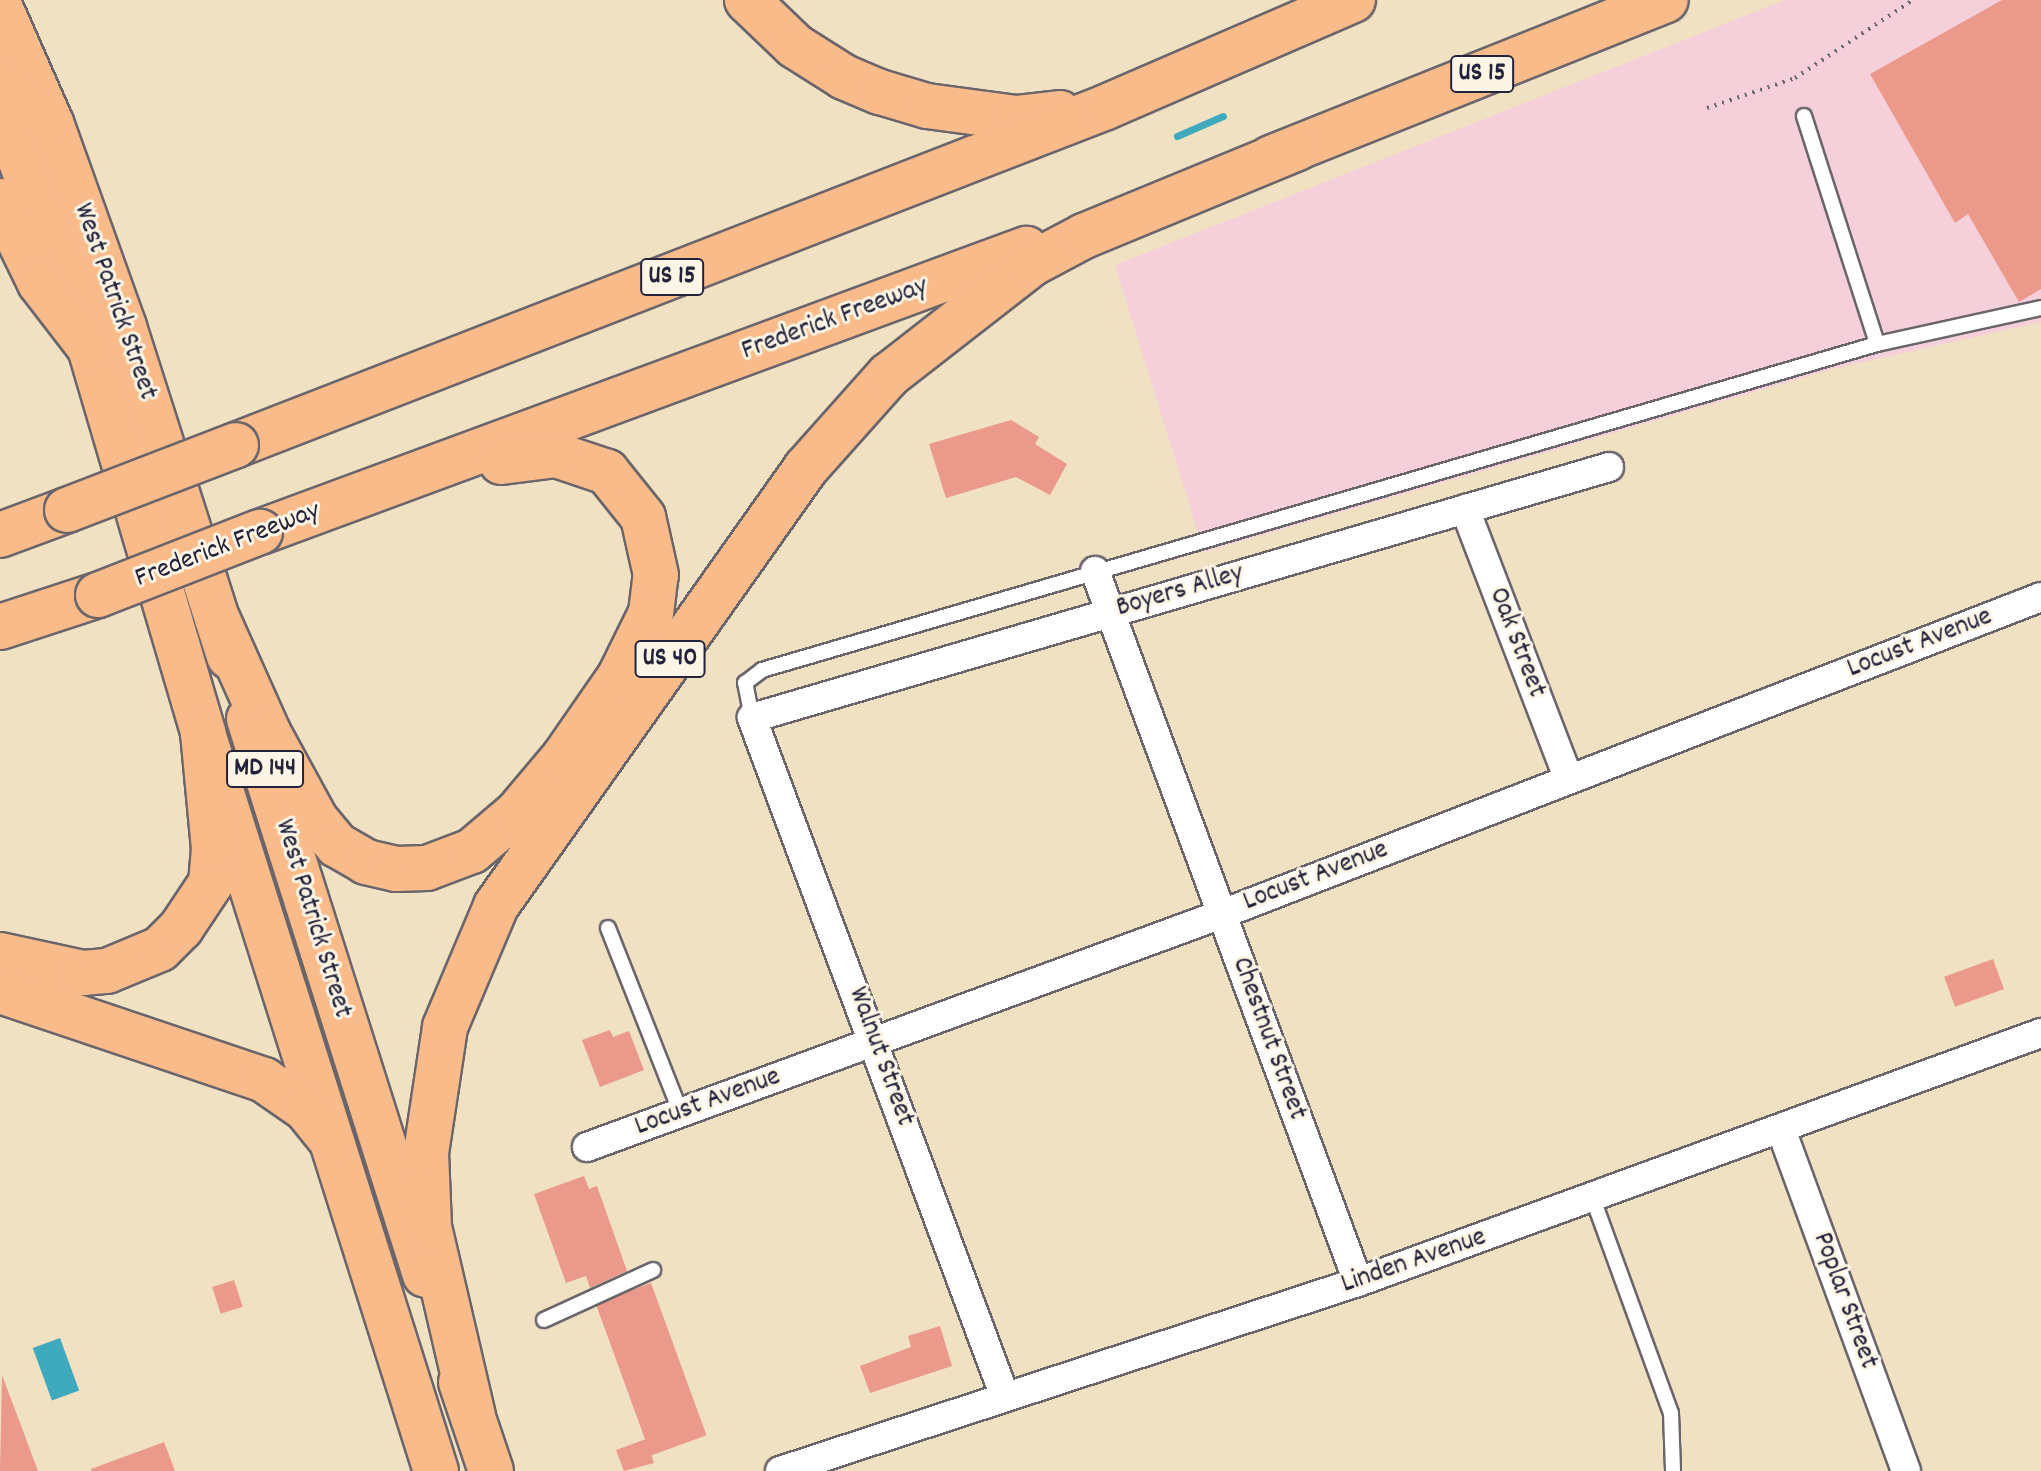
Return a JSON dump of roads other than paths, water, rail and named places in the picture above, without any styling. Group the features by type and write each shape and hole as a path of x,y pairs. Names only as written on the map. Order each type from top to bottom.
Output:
{"main road":[{"path":"747,0 795,46 844,77 880,92 927,106 1016,118 1106,107"},
{"name":"US 15","path":"0,535 1106,107 1353,0"},
{"name":"Frederick Freeway","path":"0,627 98,595 260,532 435,470 1297,148 1666,0"},
{"name":"West Patrick Street","path":"0,7 51,123 124,327 491,1471"},
{"path":"0,81 51,123"},
{"name":"West Patrick Street","path":"0,105 90,348 203,733 432,1466"},
{"name":"US 40","path":"473,1416 429,1227 426,1153 445,1027 496,906 806,468 889,375 1033,263 1084,236 1297,148"},
{"path":"0,201 40,283 90,348"},
{"path":"218,620 268,732 316,820 337,845 366,862 396,869 427,868 472,851 517,813 555,769 620,676 651,613 656,575 643,517 607,472 556,455 435,470"},
{"path":"0,955 83,973 107,971 160,949 181,928 211,883 214,849 203,733"},
{"path":"0,991 264,1080 306,1109 331,1140"}],"street":[{"name":"Boyers Alley","path":"752,718 1609,467"},
{"name":"Oak Street","path":"1465,509 1568,778"},
{"name":"Chestnut Street","path":"1095,571 1358,1282"},
{"name":"Locust Avenue","path":"587,1147 1222,914 2041,597"},
{"name":"Walnut Street","path":"752,718 1005,1397"},
{"name":"Linden Avenue","path":"780,1471 1358,1282 1782,1132 2041,1033"},
{"name":"Poplar Street","path":"1782,1132 1906,1471"}],"lane":[{"path":"1804,116 1877,344"},
{"path":"752,718 745,697 752,674 1877,344 2041,308"},
{"path":"608,928 681,1113"},
{"path":"1593,1199 1671,1413 1673,1471"},
{"path":"544,1320 653,1270"}],"water":[{"path":"60,1338 79,1391 52,1401 33,1348"}],"waterway":[{"path":"1177,136 1223,116"}]}
